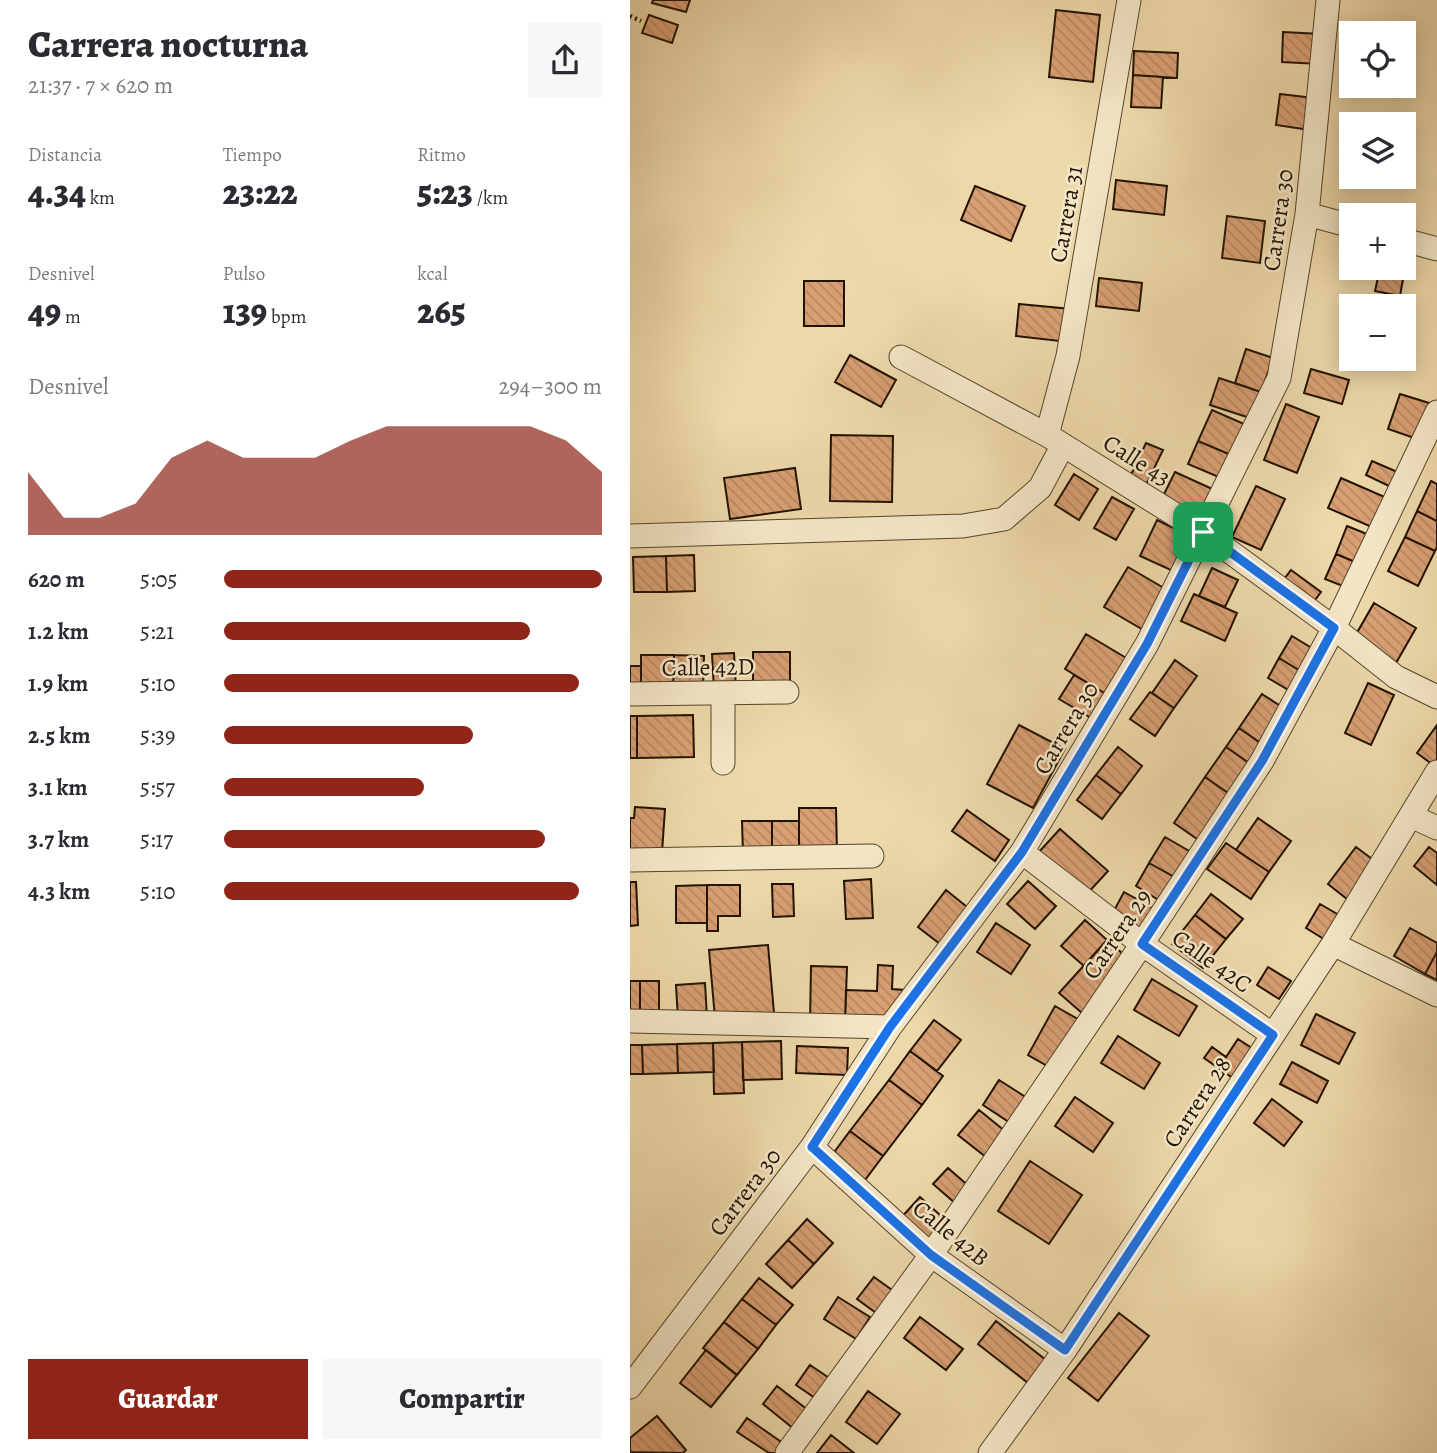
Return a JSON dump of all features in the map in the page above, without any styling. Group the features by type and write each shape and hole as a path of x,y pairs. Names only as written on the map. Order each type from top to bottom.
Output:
{"street":[{"name":"Carrera 31","path":"630,536 963,526 1004,519 1040,488 1055,440 1129,0"},
{"name":"Carrera 30","path":"630,1387 812,1147 890,1027 1022,852 1147,644 1279,378 1307,214 1328,0"},
{"path":"1307,214 1339,223"},
{"path":"1416,243 1437,249"},
{"name":"Calle 43","path":"901,357 1055,440 1203,532 1396,677 1437,697"},
{"name":"Carrera 29","path":"787,1453 931,1255 1142,944 1262,761 1334,628 1437,412"},
{"name":"Calle 42D","path":"630,694 787,692"},
{"path":"723,693 723,762"},
{"name":"Carrera 28","path":"990,1453 1065,1350 1333,944 1437,772"},
{"path":"1411,816 1437,828"},
{"name":"Calle 42C","path":"1022,852 1142,944 1273,1035"},
{"path":"630,860 872,856"},
{"path":"1333,944 1437,995"},
{"path":"630,1021 890,1027"},
{"name":"Calle 42B","path":"812,1147 931,1255 1065,1350"}],"path":[{"path":"630,16 641,21"}],"building":[{"path":"653,0 690,0 686,12 652,3"},
{"path":"1056,10 1100,15 1093,82 1049,77"},
{"path":"649,15 678,25 672,43 642,33"},
{"path":"1283,32 1321,34 1319,64 1282,62"},
{"path":"1134,51 1178,53 1177,78 1133,75"},
{"path":"1133,75 1163,77 1161,108 1131,107"},
{"path":"1280,94 1313,98 1310,130 1276,125"},
{"path":"1116,180 1167,186 1164,215 1113,209"},
{"path":"975,186 1025,206 1011,241 961,220"},
{"path":"1227,216 1265,221 1260,263 1222,258"},
{"path":"1099,278 1142,283 1139,311 1096,306"},
{"path":"1377,280 1403,280 1400,294 1375,291"},
{"path":"804,281 844,281 844,326 804,326"},
{"path":"1019,304 1071,309 1068,342 1016,336"},
{"path":"1246,349 1273,358 1261,392 1235,383"},
{"path":"850,355 896,380 881,407 835,382"},
{"path":"1311,369 1349,380 1342,404 1304,393"},
{"path":"1219,378 1261,392 1253,419 1210,405"},
{"path":"1400,394 1429,403 1417,439 1388,429"},
{"path":"1286,404 1319,417 1297,473 1264,460"},
{"path":"1212,410 1251,427 1238,458 1198,441"},
{"path":"831,435 893,436 892,502 830,501"},
{"path":"1198,441 1238,458 1228,481 1188,464"},
{"path":"1146,443 1163,450 1145,487 1129,479"},
{"path":"1372,461 1402,474 1395,489 1366,475"},
{"path":"795,468 801,509 730,519 724,478"},
{"path":"1175,472 1219,492 1207,519 1162,498"},
{"path":"1074,474 1098,489 1079,520 1055,505"},
{"path":"1341,478 1387,498 1374,528 1328,508"},
{"path":"1431,481 1437,484 1437,521 1417,511"},
{"path":"1256,486 1285,499 1261,550 1232,537"},
{"path":"1112,497 1134,509 1116,540 1094,528"},
{"path":"1417,511 1437,521 1435,551 1405,537"},
{"path":"1157,520 1190,536 1173,571 1140,556"},
{"path":"1347,526 1372,536 1360,564 1336,554"},
{"path":"1405,537 1435,551 1418,586 1388,571"},
{"path":"1336,554 1360,564 1350,589 1325,579"},
{"path":"694,555 695,591 667,592 666,556"},
{"path":"666,556 667,592 634,592 633,557"},
{"path":"1128,567 1169,591 1145,631 1104,607"},
{"path":"1212,568 1238,580 1225,607 1199,596"},
{"path":"1291,570 1321,592 1309,608 1279,586"},
{"path":"1194,594 1237,613 1225,641 1181,621"},
{"path":"1374,603 1416,628 1396,663 1354,638"},
{"path":"1086,634 1128,659 1106,694 1065,669"},
{"path":"1292,636 1320,653 1307,675 1279,658"},
{"path":"753,652 790,652 790,684 753,684"},
{"path":"734,653 736,689 714,690 712,654"},
{"path":"641,655 674,655 673,691 641,691"},
{"path":"674,655 704,656 703,692 673,691"},
{"path":"1279,658 1307,675 1295,694 1268,678"},
{"path":"1175,660 1197,676 1174,708 1152,693"},
{"path":"630,666 641,666 641,691 630,690"},
{"path":"1074,675 1106,694 1091,718 1059,699"},
{"path":"1368,683 1394,695 1371,745 1345,733"},
{"path":"1150,692 1174,708 1155,736 1130,719"},
{"path":"1262,694 1288,711 1265,746 1239,728"},
{"path":"693,715 694,757 637,758 637,716"},
{"path":"630,716 637,716 637,758 630,758"},
{"path":"1019,725 1065,749 1033,808 987,784"},
{"path":"1437,725 1437,759 1433,765 1417,753"},
{"path":"1239,728 1265,746 1252,765 1226,747"},
{"path":"1118,747 1142,766 1121,794 1096,775"},
{"path":"1226,747 1252,765 1231,795 1205,777"},
{"path":"1096,775 1121,794 1102,819 1077,800"},
{"path":"1205,777 1231,795 1200,841 1174,823"},
{"path":"635,807 665,809 662,852 630,850 630,818 634,818"},
{"path":"799,808 836,808 837,853 799,853"},
{"path":"967,810 1009,840 995,861 952,831"},
{"path":"1258,818 1291,841 1269,872 1236,850"},
{"path":"742,821 772,821 772,854 743,854"},
{"path":"772,821 799,821 799,853 772,854"},
{"path":"1060,829 1108,871 1086,895 1038,853"},
{"path":"1165,837 1191,852 1176,878 1149,863"},
{"path":"1226,843 1269,872 1251,899 1207,869"},
{"path":"1356,847 1376,862 1347,899 1328,884"},
{"path":"1429,847 1437,853 1437,885 1414,866"},
{"path":"1149,863 1176,878 1162,902 1136,886"},
{"path":"871,879 873,918 846,919 844,881"},
{"path":"1028,881 1056,906 1035,929 1007,904"},
{"path":"630,882 636,882 638,925 630,926"},
{"path":"772,884 793,884 794,916 773,917"},
{"path":"707,885 707,923 676,923 676,886"},
{"path":"707,885 740,885 740,916 718,916 718,931 707,931"},
{"path":"946,890 972,911 944,947 918,927"},
{"path":"1124,892 1158,911 1145,935 1111,916"},
{"path":"1211,894 1243,919 1226,939 1195,915"},
{"path":"1320,904 1346,919 1332,944 1306,928"},
{"path":"1195,915 1226,939 1203,968 1172,944"},
{"path":"1085,920 1107,940 1084,966 1061,946"},
{"path":"996,923 1030,945 1011,974 977,952"},
{"path":"1410,928 1437,943 1437,952 1425,974 1394,956"},
{"path":"1107,940 1130,960 1082,1013 1059,993"},
{"path":"768,945 774,1013 715,1018 709,950"},
{"path":"1437,952 1437,980 1425,974"},
{"path":"878,965 893,966 892,989 905,990 891,1024 845,1023 846,990 877,991"},
{"path":"811,966 847,967 845,1023 810,1022"},
{"path":"1268,967 1291,981 1279,999 1257,985"},
{"path":"1152,979 1197,1006 1179,1036 1134,1010"},
{"path":"630,981 640,981 640,1017 630,1017"},
{"path":"640,981 659,981 659,1017 640,1017"},
{"path":"705,983 707,1017 678,1019 676,985"},
{"path":"1055,1006 1083,1022 1056,1071 1028,1055"},
{"path":"1316,1014 1355,1033 1339,1064 1301,1045"},
{"path":"934,1020 961,1040 937,1071 910,1051"},
{"path":"1118,1036 1160,1063 1144,1089 1101,1063"},
{"path":"1238,1039 1258,1052 1237,1081 1204,1058 1212,1047 1226,1057"},
{"path":"781,1041 782,1079 743,1080 742,1042"},
{"path":"742,1042 744,1093 714,1094 713,1043"},
{"path":"713,1043 714,1072 678,1073 677,1044"},
{"path":"677,1044 678,1073 643,1074 642,1045"},
{"path":"630,1045 642,1045 643,1074 630,1074"},
{"path":"797,1046 848,1048 847,1075 796,1073"},
{"path":"910,1051 943,1076 922,1105 889,1080"},
{"path":"1292,1062 1328,1081 1317,1103 1280,1084"},
{"path":"889,1080 922,1105 883,1156 850,1131"},
{"path":"999,1080 1032,1101 1015,1126 983,1105"},
{"path":"1075,1097 1113,1123 1093,1152 1055,1126"},
{"path":"1272,1099 1302,1122 1284,1146 1254,1123"},
{"path":"979,1110 1011,1136 991,1161 958,1135"},
{"path":"850,1131 883,1156 865,1180 832,1155"},
{"path":"1030,1161 1082,1195 1049,1244 998,1211"},
{"path":"948,1168 970,1187 955,1203 933,1184"},
{"path":"920,1197 949,1223 928,1246 899,1220"},
{"path":"807,1219 833,1243 814,1264 788,1240"},
{"path":"788,1240 814,1264 792,1288 766,1264"},
{"path":"874,1277 899,1295 883,1318 857,1299"},
{"path":"759,1278 793,1305 776,1325 742,1299"},
{"path":"838,1297 870,1317 856,1339 824,1319"},
{"path":"742,1299 776,1325 758,1349 724,1322"},
{"path":"1119,1313 1149,1336 1098,1401 1068,1378"},
{"path":"920,1317 963,1349 946,1370 904,1338"},
{"path":"996,1321 1046,1360 1028,1383 978,1344"},
{"path":"724,1322 758,1349 737,1375 703,1348"},
{"path":"706,1350 737,1375 711,1407 680,1383"},
{"path":"810,1365 835,1382 821,1402 796,1385"},
{"path":"777,1386 813,1414 799,1433 763,1404"},
{"path":"868,1391 900,1414 877,1444 846,1422"},
{"path":"657,1416 686,1450 683,1453 630,1452 630,1438"},
{"path":"747,1418 787,1446 782,1453 769,1453 737,1432"},
{"path":"831,1435 854,1453 817,1453"}],"route":[{"path":"1203,532 1334,628 1262,761 1142,944 1273,1035 1065,1350 931,1255 812,1147 890,1027 1022,852 1147,644 1203,532"}]}
